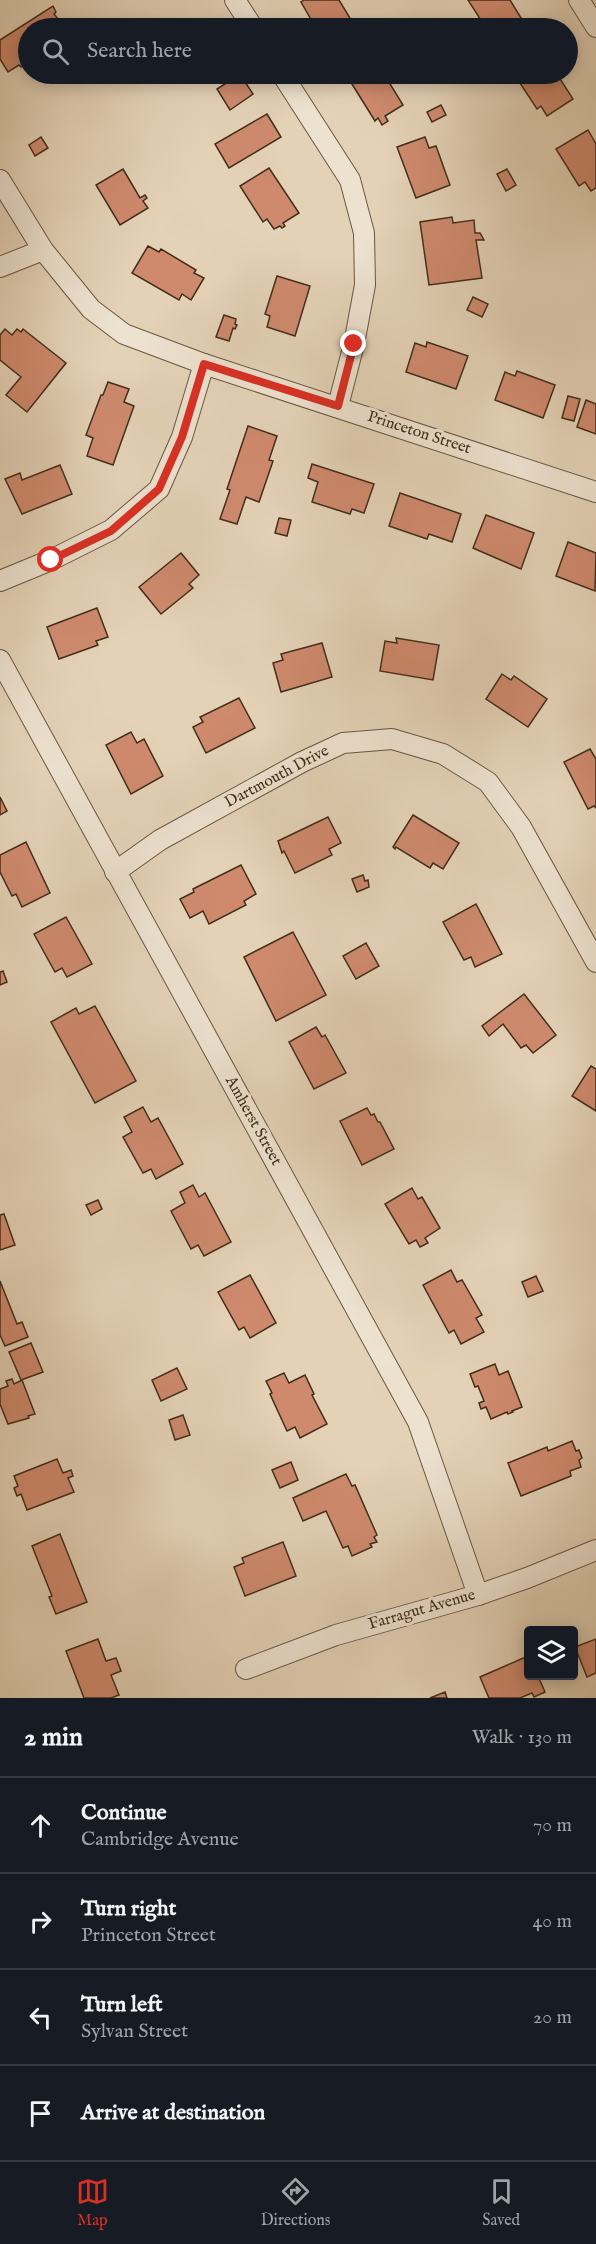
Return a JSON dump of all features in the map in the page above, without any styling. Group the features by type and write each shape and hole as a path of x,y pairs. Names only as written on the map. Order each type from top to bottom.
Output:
{"street":[{"path":"235,0 247,18"},
{"path":"579,0 596,27"},
{"path":"288,84 350,180 364,233 365,285 354,344 338,406"},
{"name":"Princeton Street","path":"0,180 43,250 91,309 123,334 204,364 596,492"},
{"path":"0,267 43,250"},
{"path":"0,581 111,531 159,489 182,437 204,364"},
{"name":"Amherst Street","path":"0,660 418,1422 478,1595"},
{"name":"Dartmouth Drive","path":"116,872 159,840 302,762 343,743 392,739 443,754 488,782 521,827 596,962"},
{"name":"Farragut Avenue","path":"246,1669 336,1635 478,1595 596,1550"}],"building":[{"path":"304,0 339,0 350,18 310,18 301,2"},
{"path":"468,0 510,0 521,18 480,18"},
{"path":"53,6 57,18 34,18"},
{"path":"18,28 18,66 8,72 0,59 0,40"},
{"path":"225,84 246,84 253,94 230,110 217,89"},
{"path":"352,84 390,84 403,105 385,116 388,121 382,125 378,118 375,121"},
{"path":"521,84 563,84 573,99 547,116 541,106 537,109"},
{"path":"441,105 446,115 432,122 427,112"},
{"path":"267,114 281,137 229,168 215,144"},
{"path":"588,130 596,144 596,188 591,191 585,182 579,186 556,149"},
{"path":"41,137 48,148 35,156 29,145"},
{"path":"425,137 429,148 436,146 450,185 416,198 397,147"},
{"path":"269,168 299,213 283,223 285,226 282,228 280,226 274,229 267,219 263,222 240,186"},
{"path":"123,169 140,198 145,195 147,198 143,201 148,208 120,225 96,185"},
{"path":"507,169 516,185 506,191 497,174"},
{"path":"452,217 453,223 474,220 475,233 480,233 484,240 476,240 482,278 429,285 420,222"},
{"path":"148,246 159,252 161,249 196,270 194,273 204,278 191,300 182,294 179,300 132,273"},
{"path":"277,276 310,286 295,336 267,327 270,316 265,314"},
{"path":"473,297 488,304 482,317 467,310"},
{"path":"224,315 236,319 235,324 237,325 235,329 233,328 229,341 216,337"},
{"path":"5,329 12,335 17,329 21,332 23,329 66,363 27,412 6,395 21,377 0,360 0,335"},
{"path":"427,342 468,356 456,389 406,372 415,343 426,347"},
{"path":"517,371 555,385 543,418 495,400 505,372 515,376"},
{"path":"108,382 129,389 124,402 134,406 113,465 87,456 93,438 86,435"},
{"path":"568,396 580,399 574,421 562,418"},
{"path":"586,400 596,404 596,434 577,427"},
{"path":"248,426 277,436 269,460 273,461 259,502 246,497 237,524 220,519 230,490 227,489"},
{"path":"312,464 374,484 364,513 352,509 350,514 312,502 318,482 308,478"},
{"path":"60,465 72,494 22,514 5,479 20,473 22,480"},
{"path":"400,493 461,514 452,542 429,534 427,539 389,526"},
{"path":"486,515 534,533 521,569 473,548"},
{"path":"279,518 291,520 287,536 275,533"},
{"path":"568,542 596,553 595,591 556,576"},
{"path":"181,553 199,575 189,584 193,588 161,614 139,587"},
{"path":"97,608 108,637 96,641 98,645 59,659 47,627"},
{"path":"396,638 439,645 433,680 380,671 385,641 397,643"},
{"path":"322,643 332,677 281,692 273,663 283,660 281,654"},
{"path":"502,674 511,680 514,676 547,699 528,727 486,699"},
{"path":"239,698 255,728 206,753 193,727 203,722 200,717"},
{"path":"131,732 137,743 144,739 163,776 131,794 106,745"},
{"path":"590,749 596,759 596,808 594,806 588,809 564,762"},
{"path":"0,797 7,811 0,815"},
{"path":"413,815 459,843 443,869 433,863 430,868 393,847"},
{"path":"328,817 341,843 329,849 332,855 295,873 284,851 282,853 278,841"},
{"path":"26,842 50,893 22,907 16,894 12,896 0,872 0,855"},
{"path":"241,865 256,894 244,901 246,905 209,924 203,911 190,918 180,899 194,892 193,889"},
{"path":"363,875 365,881 368,880 369,887 357,892 352,879"},
{"path":"476,904 502,954 475,967 471,957 464,960 443,922"},
{"path":"66,917 92,964 67,977 62,968 55,972 34,934"},
{"path":"293,932 326,995 276,1021 244,957"},
{"path":"366,943 379,966 356,979 343,956"},
{"path":"3,971 7,982 0,985 0,972"},
{"path":"524,994 556,1035 533,1053 526,1045 521,1048 503,1024 489,1036 482,1026"},
{"path":"95,1006 136,1081 95,1103 51,1022 76,1008 79,1014"},
{"path":"316,1027 322,1037 325,1035 346,1073 314,1089 289,1042"},
{"path":"591,1066 596,1069 596,1111 572,1096"},
{"path":"143,1107 151,1122 158,1118 183,1164 156,1179 151,1169 143,1173 123,1137 132,1132 124,1117"},
{"path":"367,1108 371,1115 374,1114 380,1122 394,1149 362,1165 340,1121"},
{"path":"193,1185 199,1197 205,1193 231,1242 204,1256 198,1245 191,1249 171,1211 185,1203 180,1192"},
{"path":"412,1188 418,1199 422,1197 440,1228 425,1238 428,1243 420,1247 416,1240 409,1244 385,1204"},
{"path":"98,1200 102,1209 91,1215 86,1205"},
{"path":"4,1214 15,1245 0,1250 0,1215"},
{"path":"451,1270 457,1282 462,1280 482,1315 476,1318 484,1332 461,1344 454,1330 449,1333 423,1285"},
{"path":"250,1275 276,1323 250,1338 244,1327 239,1330 218,1292"},
{"path":"536,1276 543,1291 528,1297 522,1282"},
{"path":"0,1281 17,1324 22,1322 28,1337 5,1346 0,1335"},
{"path":"31,1343 43,1372 21,1380 9,1352"},
{"path":"495,1364 499,1375 508,1371 522,1407 491,1419 486,1407 481,1409 479,1403 484,1401 470,1374"},
{"path":"177,1368 187,1389 161,1401 152,1380"},
{"path":"284,1373 289,1383 305,1375 314,1394 312,1395 327,1424 300,1438 295,1427 287,1431 266,1381"},
{"path":"12,1379 14,1384 22,1380 35,1414 8,1424 0,1404 0,1389 8,1386 6,1381"},
{"path":"183,1415 190,1435 175,1440 169,1420"},
{"path":"572,1441 582,1458 579,1460 581,1467 570,1471 571,1476 521,1496 508,1463 547,1447 548,1451"},
{"path":"57,1459 63,1473 71,1470 73,1476 68,1478 74,1492 27,1510 21,1494 17,1496 14,1488 18,1486 14,1476"},
{"path":"291,1462 298,1480 280,1488 272,1470"},
{"path":"346,1474 352,1486 355,1485 377,1535 374,1537 377,1542 370,1544 372,1547 352,1556 348,1546 343,1548 326,1511 303,1521 293,1498"},
{"path":"60,1534 87,1602 56,1614 49,1597 52,1596 32,1546"},
{"path":"283,1542 296,1576 245,1596 234,1567 244,1563 242,1558"},
{"path":"98,1639 106,1661 116,1658 121,1671 111,1675 119,1695 111,1698 84,1698 66,1651"},
{"path":"596,1639 596,1673 587,1677 578,1654 578,1646"},
{"path":"524,1658 524,1680 540,1680 545,1692 534,1697 532,1693 520,1698 489,1698 480,1677"},
{"path":"445,1692 447,1698 430,1698"}],"route":[{"path":"51,560 111,531 159,489 182,437 204,364 338,406 354,344"}]}
